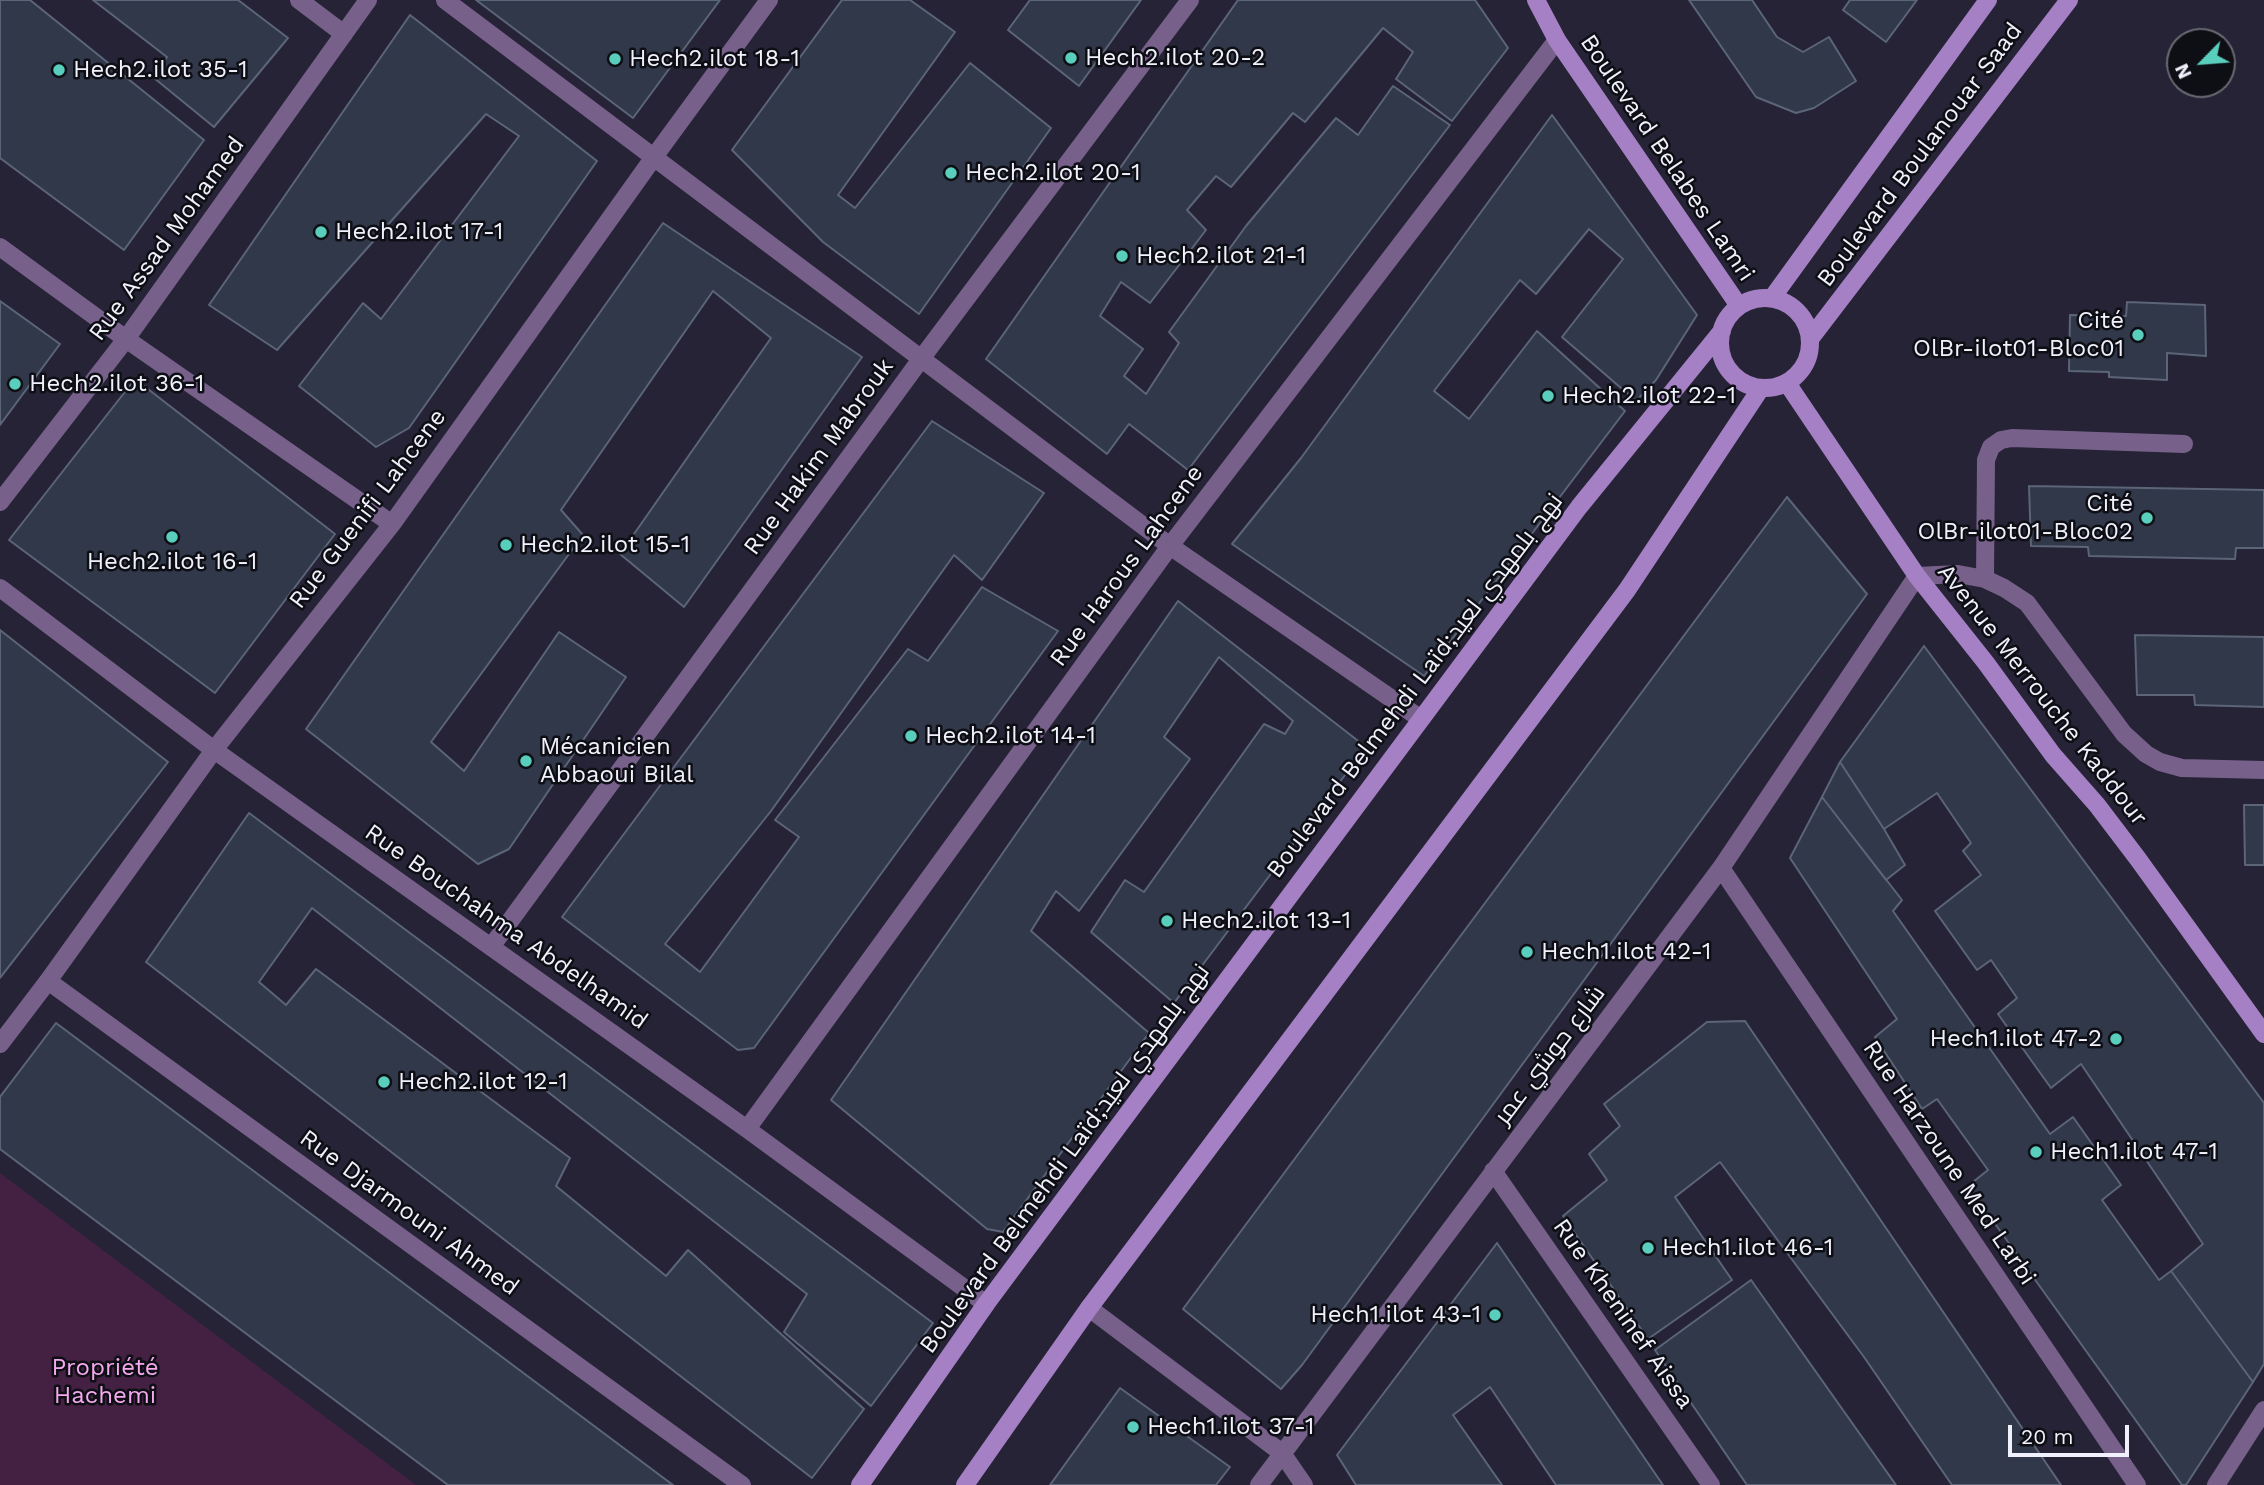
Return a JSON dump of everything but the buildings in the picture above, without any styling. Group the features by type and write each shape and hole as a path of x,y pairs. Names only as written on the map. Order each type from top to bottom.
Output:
{"main road":[{"name":"Boulevard Belabes Lamri","path":"1536,0 1557,40 1739,306"},
{"name":"Boulevard Boulanouar Saad","path":"1772,298 1988,0"},
{"name":"Boulevard Boulanouar Saad","path":"1810,339 2069,0"},
{"path":"1772,298 1786,303 1798,312 1806,324 1810,352 1797,375 1787,383 1761,388 1743,382 1728,369 1720,351 1722,331 1731,313 1739,306 1754,299 1772,298"},
{"name":"Boulevard Belmehdi Laïd;نهج بلمهدي لعيد","path":"860,1485 986,1304 1578,507 1722,331"},
{"name":"Avenue Merrouche Kaddour","path":"1787,383 1917,576 2000,681 2053,755 2097,805 2138,859 2264,1034"},
{"path":"964,1485 1089,1308 1628,590 1761,388"}],"street":[{"path":"299,0 344,34"},
{"name":"Rue Assad Mohamed","path":"0,502 126,339 368,0"},
{"path":"445,0 1170,546 1421,719"},
{"name":"Rue Guenifi Lahcene","path":"0,1044 214,750 391,524 769,0"},
{"name":"Rue Hakim Mabrouk","path":"491,947 921,359 1190,0"},
{"name":"Rue Harous Lahcene","path":"747,1129 1170,546 1557,40"},
{"path":"0,247 126,339 391,524"},
{"path":"1984,579 1986,460 1991,447 2001,440 2012,438 2184,444"},
{"path":"1917,576 1958,574 1984,579 2027,603 2124,734 2146,754 2160,762 2182,768 2264,770"},
{"name":"شارع حوشي عمر","path":"1259,1485 1721,868 1917,576"},
{"name":"Rue Bouchahma Abdelhamid","path":"0,588 214,750 747,1129 986,1304"},
{"name":"Rue Harzoune Med Larbi","path":"1721,868 2137,1485"},
{"name":"Rue Djarmouni Ahmed","path":"48,981 742,1485"},
{"name":"Rue Kheninef Aissa","path":"1493,1171 1712,1485"},
{"path":"1089,1308 1282,1453 1304,1485"},
{"path":"2216,1485 2264,1410"}],"green space":[{"name":"Propriété Hachemi","path":"0,1173 416,1485 0,1485"}],"place":[{"name":"Hech2.ilot 20-2","path":"1071,58"},
{"name":"Hech2.ilot 18-1","path":"615,59"},
{"name":"Hech2.ilot 35-1","path":"59,70"},
{"name":"Hech2.ilot 20-1","path":"951,173"},
{"name":"Hech2.ilot 17-1","path":"321,232"},
{"name":"Hech2.ilot 21-1","path":"1122,256"},
{"name":"Cité OlBr-ilot01-Bloc01","path":"2138,335"},
{"name":"Hech2.ilot 36-1","path":"15,384"},
{"name":"Hech2.ilot 22-1","path":"1548,396"},
{"name":"Cité OlBr-ilot01-Bloc02","path":"2147,518"},
{"name":"Hech2.ilot 16-1","path":"172,537"},
{"name":"Hech2.ilot 15-1","path":"506,545"},
{"name":"Hech2.ilot 14-1","path":"911,736"},
{"name":"Mécanicien Abbaoui Bilal","path":"526,761"},
{"name":"Hech2.ilot 13-1","path":"1167,921"},
{"name":"Hech1.ilot 42-1","path":"1527,952"},
{"name":"Hech1.ilot 47-2","path":"2116,1039"},
{"name":"Hech2.ilot 12-1","path":"384,1082"},
{"name":"Hech1.ilot 47-1","path":"2036,1152"},
{"name":"Hech1.ilot 46-1","path":"1648,1248"},
{"name":"Hech1.ilot 43-1","path":"1495,1315"},
{"name":"Hech1.ilot 37-1","path":"1133,1427"}]}
